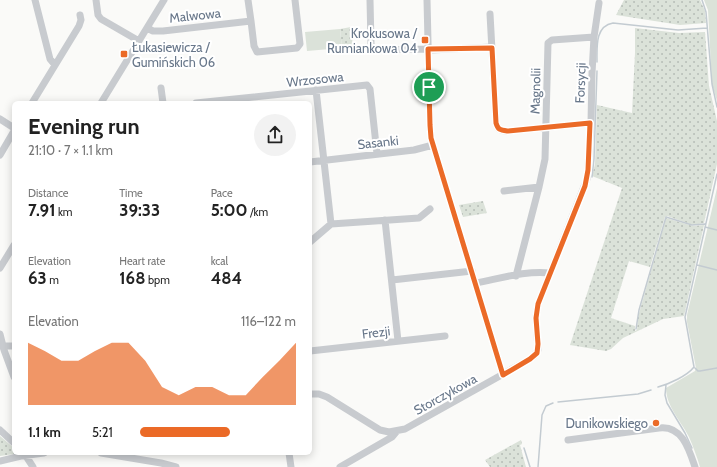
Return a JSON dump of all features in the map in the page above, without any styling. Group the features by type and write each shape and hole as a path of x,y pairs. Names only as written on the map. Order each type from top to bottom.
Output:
{"street":[{"path":"35,0 50,59 55,65"},
{"path":"96,0 98,15 101,19 139,41"},
{"path":"102,101 164,0"},
{"path":"248,0 254,46 257,52 297,48 300,44 295,0"},
{"path":"370,0 371,44 373,49 492,48"},
{"path":"427,0 430,125 433,145 503,375"},
{"name":"Forsycji","path":"503,375 530,359 537,353 538,344 536,318 538,304 587,179 594,37 599,3"},
{"path":"490,14 496,123 498,128 508,131 590,123"},
{"path":"33,101 79,26 81,20 80,15"},
{"name":"Malwowa","path":"147,28 153,31 163,31 250,21"},
{"name":"Magnolii","path":"516,276 545,158 548,43 552,40 594,37"},
{"name":"Wrzosowa","path":"240,101 264,100 316,90 369,86 377,154"},
{"path":"161,88 163,101"},
{"path":"316,90 331,224"},
{"path":"0,119 12,127"},
{"path":"0,155 12,134"},
{"name":"Sasanki","path":"312,162 414,150 433,145"},
{"path":"504,191 539,187"},
{"path":"312,240 331,224 419,218 430,209"},
{"path":"385,220 398,341"},
{"path":"0,268 12,248"},
{"path":"392,280 472,271"},
{"path":"476,283 539,272 550,273"},
{"path":"0,334 2,346 12,371"},
{"name":"Frezji","path":"312,351 444,336"},
{"name":"Storczykowa","path":"312,394 319,394 327,397 380,430 389,432 405,429 503,375"},
{"path":"568,440 669,428 676,431 684,439 695,467"},
{"path":"0,430 12,441"},
{"name":"Storczykowa","path":"340,467 392,437 397,431"},
{"path":"0,461 21,455"},
{"path":"26,455 33,467"},
{"path":"112,455 162,463 176,467"},
{"path":"289,455 291,467"}],"shaded area":[{"path":"624,0 700,0 705,11 706,23 680,25 616,15"},
{"path":"704,0 717,0 717,101 712,84 708,10"},
{"path":"351,27 353,47 342,48 340,29"},
{"path":"635,28 679,33 705,32 709,86 717,121 717,164 704,223 693,225 667,216 665,217 650,267 629,261 611,318 635,326 635,331 637,330 638,317 666,218 693,226 704,225 684,316 663,319 623,338 611,349 606,351 570,345 622,188 592,176 595,164 597,105 632,113"},
{"path":"340,29 342,48 307,51 305,32"},
{"path":"717,188 717,467 700,467 689,437 668,401 666,388 695,371 696,368 687,315"},
{"path":"483,201 487,213 463,217 459,205"},
{"path":"0,436 12,446 12,454 0,456"},
{"path":"521,440 522,444 520,445 526,467 490,467 485,460"}],"waterway":[{"path":"702,0 706,12 712,84 717,107"},
{"path":"597,62 597,44 600,33 603,28 613,23 678,30 707,28"},
{"path":"592,177 597,71"},
{"path":"658,387 678,379 687,374 694,367 685,317 717,174"},
{"path":"636,329 639,310 666,217 692,225 705,224"},
{"path":"705,227 717,230"},
{"path":"697,265 717,270"},
{"path":"695,368 698,371 717,368"},
{"path":"666,385 665,395 667,403 692,448"},
{"path":"558,402 638,394 651,390"},
{"path":"538,467 542,415 546,406 553,403"},
{"path":"524,448 530,467"}],"place":[{"name":"Krokusowa / Rumiankowa 04","path":"425,40"},
{"name":"Łukasiewicza / Gumińskich 06","path":"124,54"},
{"name":"Dunikowskiego","path":"656,423"}],"route":[{"path":"492,48 496,123 498,128 508,131 590,123 588,170 585,186 542,290 538,304 536,318 538,344 537,353 530,359 503,375 431,138 429,87 428,49 492,48"}]}
